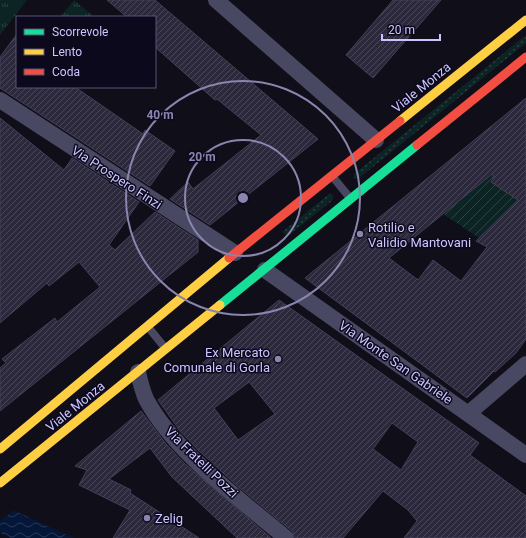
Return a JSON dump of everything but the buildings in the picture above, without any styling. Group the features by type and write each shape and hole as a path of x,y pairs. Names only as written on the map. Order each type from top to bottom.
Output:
{"main road":[{"name":"Viale Monza","path":"0,483 166,349 332,176 526,20"},
{"name":"Viale Monza","path":"0,449 148,327 250,261 351,199 526,57"}],"street":[{"path":"216,0 376,140"},
{"name":"Via Prospero Finzi","path":"0,100 250,261"},
{"name":"Via Monte San Gabriele","path":"250,261 526,455"},
{"path":"469,414 526,364"},
{"name":"Via Fratelli Pozzi","path":"138,372 145,397 170,433 202,466 286,538"}],"lane":[{"path":"332,176 351,199"},
{"path":"148,327 166,349"}],"green space":[{"path":"0,0 27,0 0,35"},
{"path":"74,0 92,15 91,16 61,16"},
{"path":"526,35 526,43 358,179 354,178 354,174"},
{"path":"492,174 510,187 518,200 479,238 443,214"},
{"path":"329,194 333,195 333,200 288,236 282,232"}],"water":[{"path":"0,504 74,538 10,538 0,533"}],"pier":[{"path":"0,502 15,509 0,521"}],"traffic: fast":[{"path":"220,305 417,145"}],"traffic: slow":[{"path":"400,121 526,20"},
{"path":"0,449 229,258"},
{"path":"0,483 220,305"}],"traffic: jam":[{"path":"417,145 526,57"},
{"path":"229,258 400,121"}],"place":[{"name":"Rotilio e Validio Mantovani","path":"360,234"},
{"name":"Ex Mercato Comunale di Gorla","path":"278,359"},
{"name":"Zelig","path":"147,518"}]}
